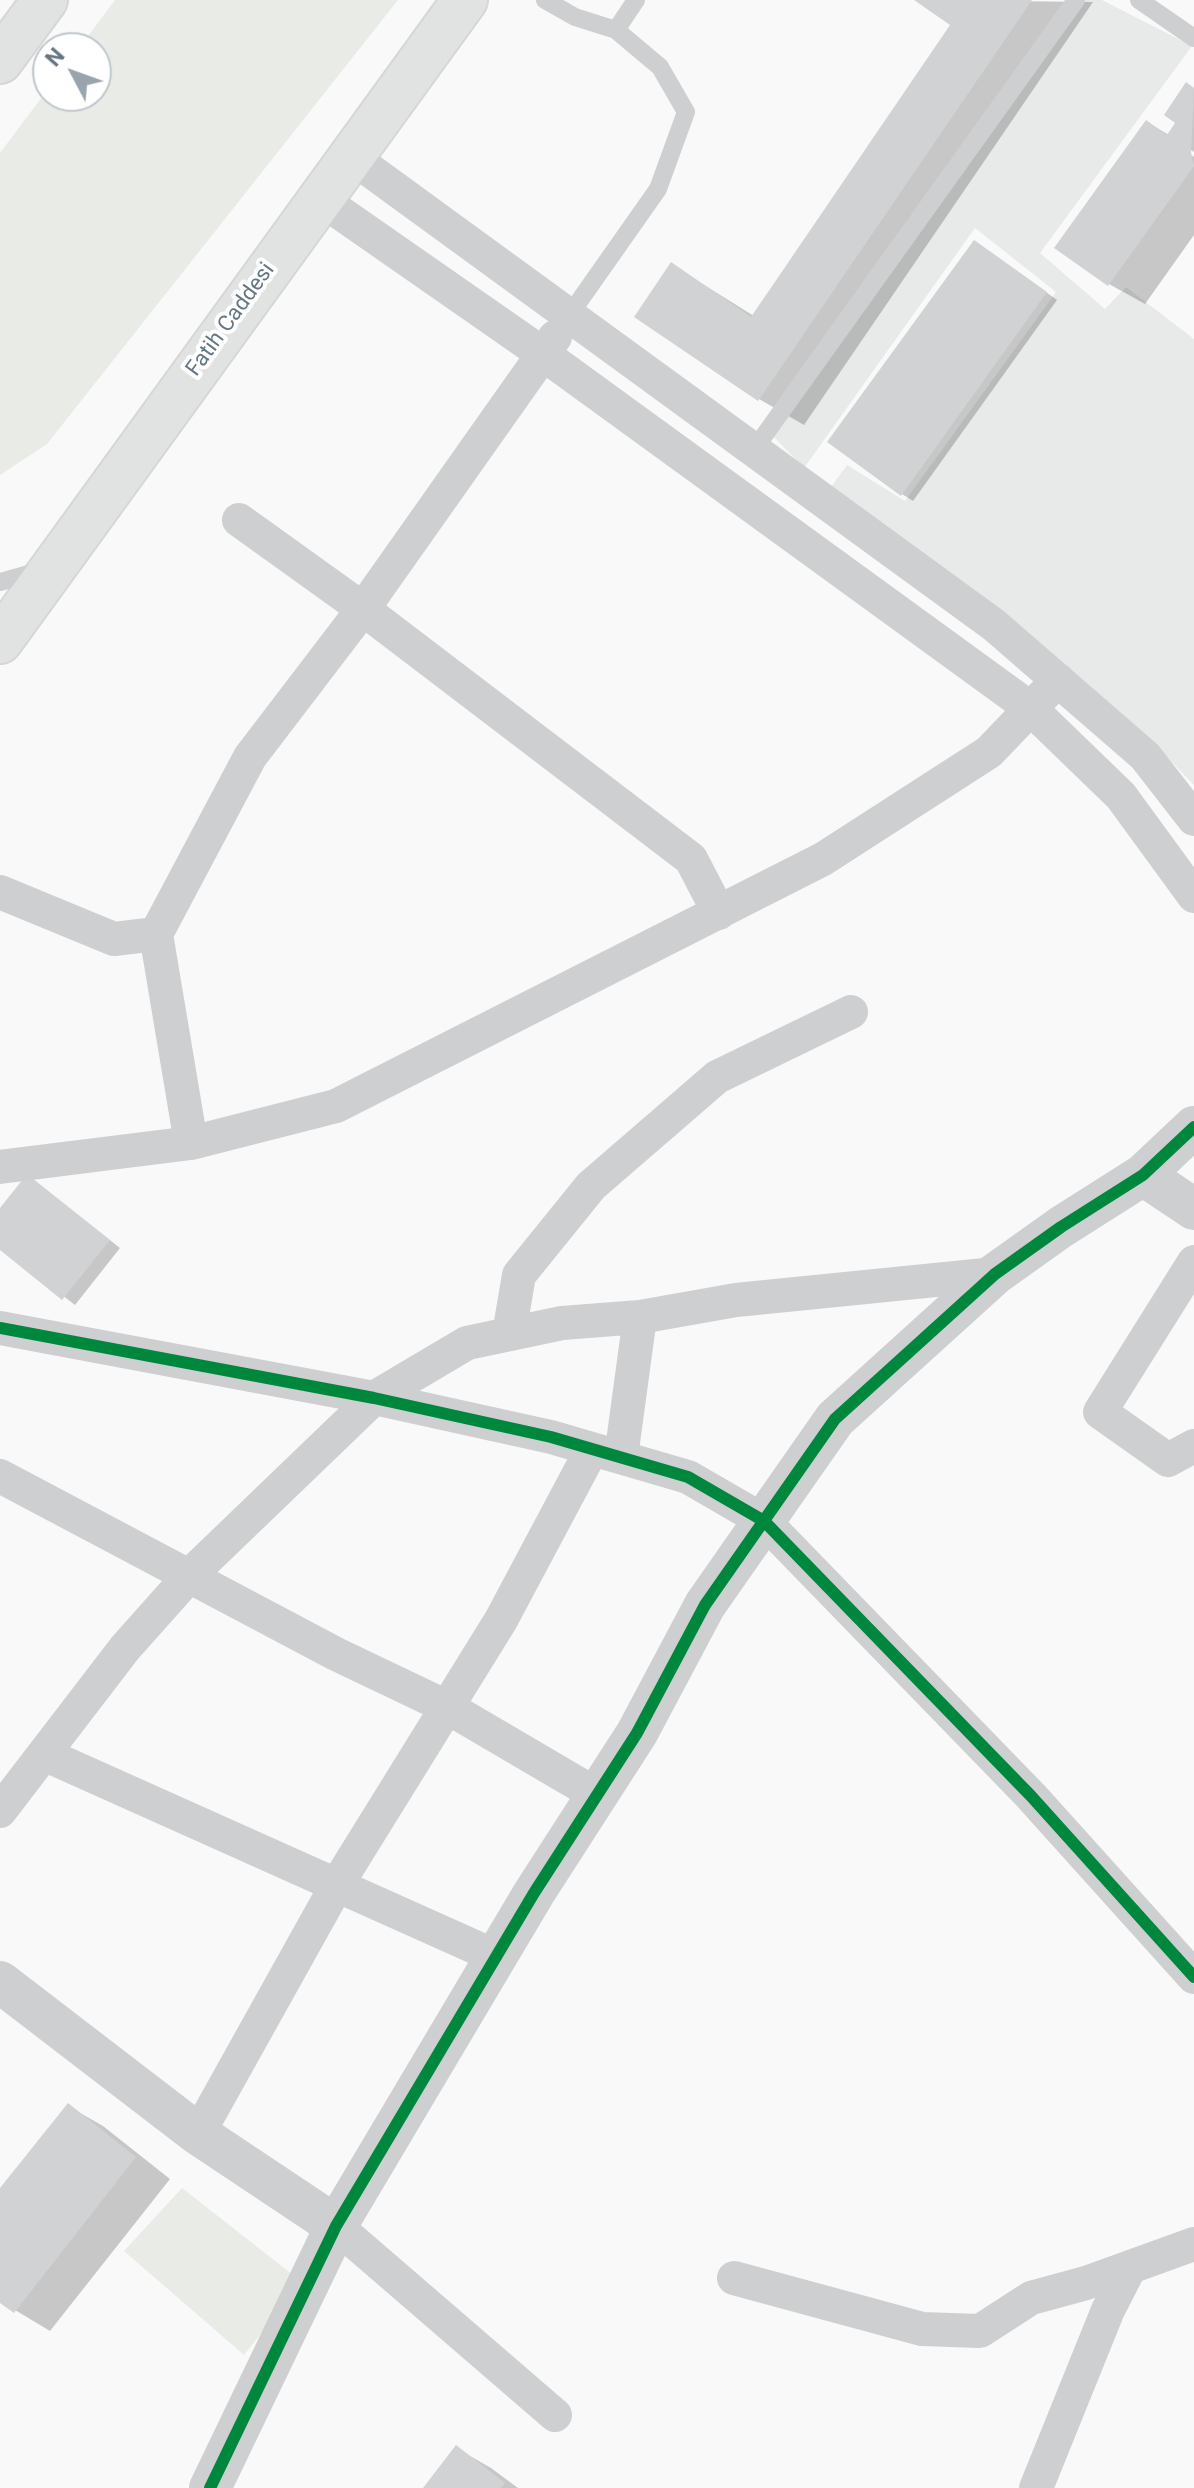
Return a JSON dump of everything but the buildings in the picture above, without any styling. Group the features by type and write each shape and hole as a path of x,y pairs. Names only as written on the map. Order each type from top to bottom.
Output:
{"main road":[{"path":"0,61 45,0"},
{"name":"Fatih Caddesi","path":"0,641 349,155 465,0"}],"street":[{"path":"349,155 994,625 1145,756 1194,819"},
{"path":"319,198 543,354 1030,708 1121,796 1194,896"},
{"path":"191,1143 156,934 250,757 363,609 568,317"},
{"path":"239,520 363,609 691,859 719,913"},
{"path":"0,1167 191,1143 336,1106 533,1003 823,859 989,752 1058,680"},
{"path":"0,892 114,939 156,934"},
{"path":"509,1334 519,1275 591,1186 717,1077 851,1012"},
{"path":"210,2488 336,2226 497,1957 637,1733 705,1605 835,1419 995,1274 1143,1175 1194,1127"},
{"path":"1143,1175 1194,1209"},
{"path":"1194,1262 1100,1412 1168,1460 1194,1446"},
{"path":"0,1811 46,1755 125,1648 190,1575 374,1398 467,1343 562,1323 640,1317 811,1291 995,1274"},
{"path":"198,2134 338,1883 606,1453 640,1317"},
{"path":"0,1328 374,1398 606,1453 688,1477 764,1521 1031,1796 1193,1973"},
{"path":"0,1476 336,1654 447,1707 597,1795"},
{"path":"46,1755 338,1883 497,1957"},
{"path":"0,1982 198,2134 336,2226 555,2415"},
{"path":"734,2278 922,2329 980,2331 1031,2298 1194,2244"},
{"path":"1036,2488 1108,2310 1130,2267"}],"lane":[{"path":"545,0 575,17 616,30 660,67 686,112 658,189 568,317"},
{"path":"616,30 636,0"},
{"path":"753,451 1076,0"},
{"path":"1139,0 1194,38"},
{"path":"0,582 54,567"}],"shaded area":[{"path":"115,0 398,0 47,444 0,475 0,153 32,110 112,112 112,32 91,32"},
{"path":"1079,0 1102,0 1192,46 1040,253 1105,309 1126,287 1194,339 1194,785 1154,744 829,490 847,465 905,501 1056,292 975,228 804,468 766,429"},
{"path":"182,2188 302,2282 244,2355 124,2251"}],"cycle path":[{"path":"210,2488 336,2226 534,1893 637,1733 705,1605 835,1419 995,1274 1143,1175 1194,1127"},
{"path":"0,1328 374,1398 551,1437 688,1477 764,1521 1031,1796 1194,1977"}]}
